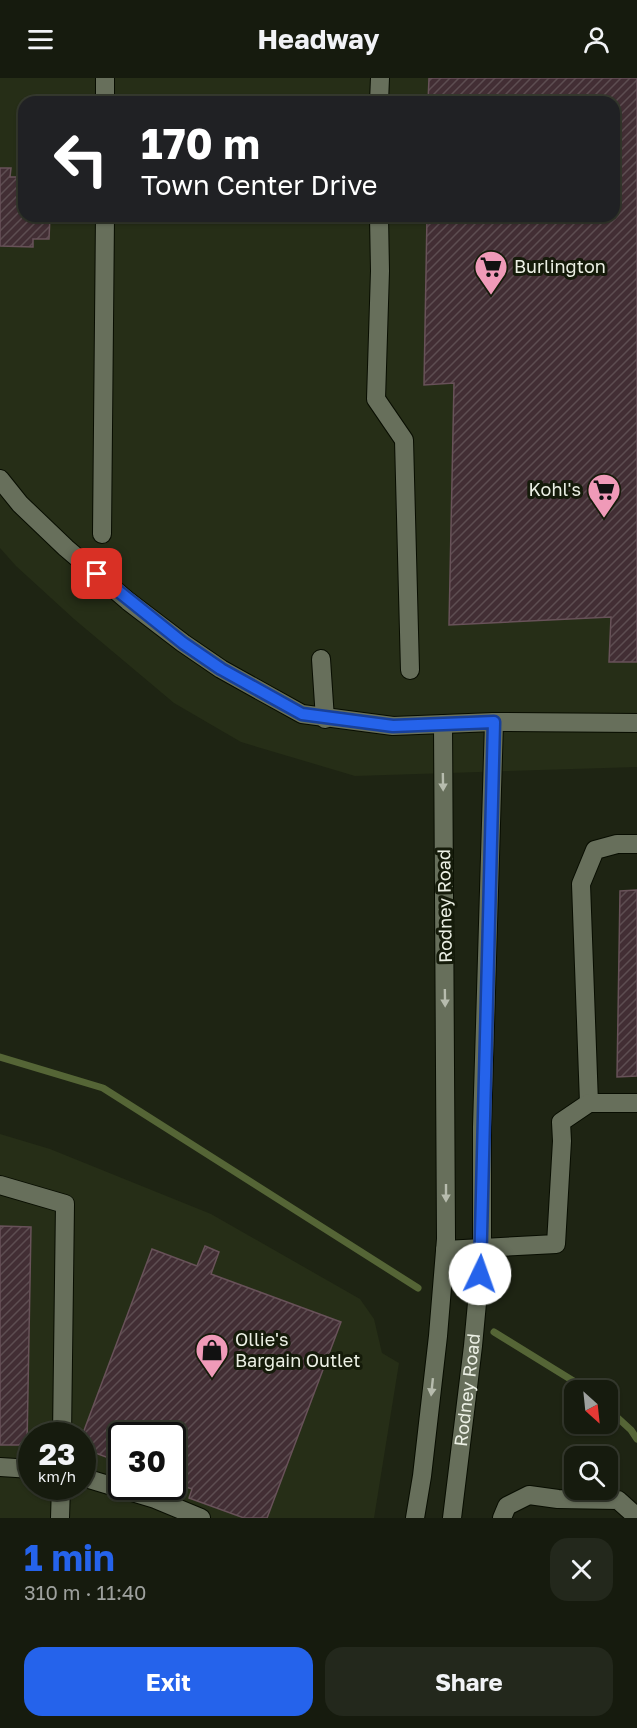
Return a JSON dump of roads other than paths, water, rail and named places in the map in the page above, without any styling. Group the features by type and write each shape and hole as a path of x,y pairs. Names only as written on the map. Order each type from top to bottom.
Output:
{"street":[{"path":"105,78 105,96"},
{"path":"379,96 380,78"},
{"path":"102,534 105,222"},
{"path":"379,222 376,399 404,440 410,670"},
{"path":"0,479 20,504 66,548 128,601 221,669 302,714 325,719 393,726 494,722 637,723"},
{"path":"321,659 325,719"},
{"name":"Rodney Road","path":"452,1518 472,1358 482,1249 482,1127 494,722"},
{"name":"Rodney Road","path":"415,1518 423,1464 445,1250 447,1117 443,724"},
{"path":"589,1103 581,884 595,850 617,844 637,844"},
{"path":"445,1250 556,1244 561,1122 589,1103 637,1103"},
{"path":"0,1185 65,1204 62,1422"},
{"path":"0,1467 18,1468"},
{"path":"96,1483 166,1511 201,1518"},
{"path":"502,1518 507,1506 529,1495 558,1499 618,1500 637,1517"},
{"path":"60,1518 61,1500"}],"waterway":[{"path":"0,1057 103,1088 418,1288"},
{"path":"494,1332 572,1380"},
{"path":"618,1418 637,1439"}],"place":[{"name":"Burlington","path":"491,296"},
{"name":"Kohl's","path":"604,519"},
{"name":"Ollie's Bargain Outlet","path":"212,1379"}]}
